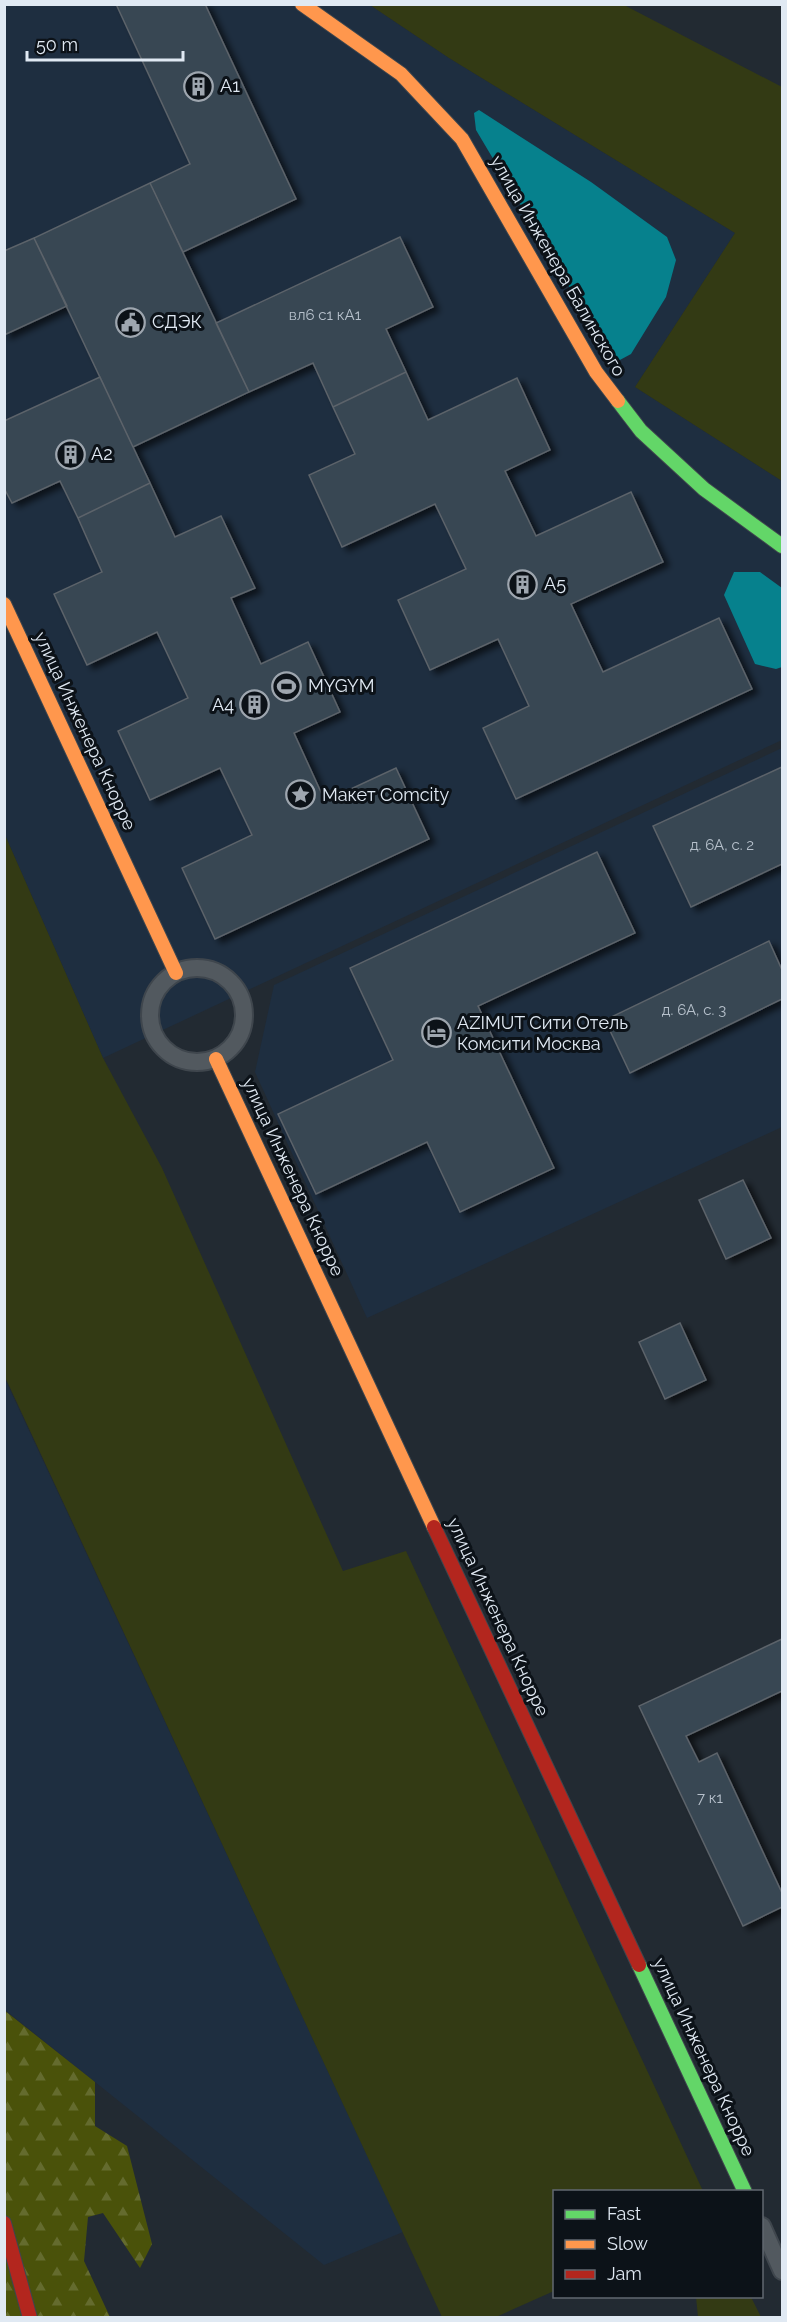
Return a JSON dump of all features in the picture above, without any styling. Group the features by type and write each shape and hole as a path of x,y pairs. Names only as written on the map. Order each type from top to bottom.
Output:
{"street":[{"name":"улица Инженера Балинского","path":"302,4 400,74 462,140 596,372 640,431 704,489 783,546"},
{"name":"улица Инженера Кнорре","path":"4,604 176,973"},
{"path":"192,968 208,969 223,976 235,987 243,1001 245,1017 241,1034 232,1047 216,1059 190,1062 176,1058 164,1049 155,1037 151,1023 151,1008 155,994 164,982 176,973 192,968"},
{"name":"улица Инженера Кнорре","path":"216,1059 744,2190"},
{"path":"4,2223 30,2318"},
{"path":"763,2228 783,2271"}],"shaded area":[{"path":"4,5 370,5 449,58 735,233 635,387 782,481 782,740 103,1058 5,835"},
{"path":"782,748 782,1127 367,1318 255,1072 274,985"},
{"path":"4,1377 403,2232 324,2265 5,2010"}],"green space":[{"path":"370,5 624,5 782,87 782,481 635,387 735,233 449,58"},
{"path":"5,835 103,1058 162,1168 343,1571 406,1551 703,2190 553,2190 553,2291 496,2317 442,2317 5,1377"},
{"path":"4,2010 95,2082 95,2126 127,2146 152,2244 140,2268 103,2213 88,2217 84,2261 110,2317 5,2317"},
{"path":"696,2298 752,2298 761,2317 698,2317"}],"water":[{"path":"479,110 591,182 667,237 676,260 666,297 631,354 618,361 608,352 476,130 474,113"},
{"path":"734,572 760,572 782,588 782,667 776,669 755,664 724,595"}],"building":[{"name":"А1","path":"116,4 205,4 296,199 183,252 150,183 190,164"},
{"path":"150,183 249,392 133,447 34,238"},
{"path":"400,237 433,307 386,329 406,372 333,407 313,363 249,392 216,323"},
{"path":"34,238 67,306 4,335 4,251"},
{"name":"А5","path":"406,372 428,420 517,378 550,450 505,471 536,536 631,492 663,562 571,604 603,672 719,618 752,689 516,799 483,728 529,706 498,639 430,670 398,600 466,569 435,504 342,547 309,475 355,454 333,407"},
{"name":"А2","path":"100,377 150,483 78,518 60,481 12,503 4,488 4,421"},
{"name":"А4","path":"150,483 175,537 221,516 255,588 231,598 261,664 308,642 340,712 294,733 325,801 396,768 429,839 215,939 182,868 252,835 220,768 150,800 118,731 188,698 157,632 87,665 54,594 102,572 78,518"},
{"path":"782,767 782,864 691,907 653,826"},
{"name":"AZIMUT Сити Отель Комсити Москва","path":"597,852 635,933 478,1006 554,1168 460,1212 427,1142 316,1194 278,1114 393,1060 350,968"},
{"name":"AZIMUT Сити Отель Комсити Москва","path":"769,941 782,970 782,999 630,1073 605,1020"},
{"path":"743,1180 771,1238 726,1259 699,1200"},
{"path":"680,1323 706,1380 665,1399 639,1342"},
{"path":"782,1639 782,1691 686,1736 699,1762 717,1753 782,1893 782,1907 743,1926 639,1706"}],"traffic: fast":[{"path":"618,401 641,431 704,489 782,546"},
{"path":"639,1965 744,2190"}],"traffic: slow":[{"path":"302,4 401,74 462,139 596,372 618,401"},
{"path":"4,604 176,973"},
{"path":"216,1059 434,1527"}],"traffic: jam":[{"path":"434,1527 639,1965"},
{"path":"4,2223 30,2318"}],"place":[{"name":"А1","path":"199,86"},
{"name":"СДЭК","path":"131,322"},
{"name":"А2","path":"70,454"},
{"name":"А5","path":"523,584"},
{"name":"MYGYM","path":"287,686"},
{"name":"А4","path":"255,705"},
{"name":"Макет Comcity","path":"301,795"},
{"name":"AZIMUT Сити Отель Комсити Москва","path":"436,1033"}]}
